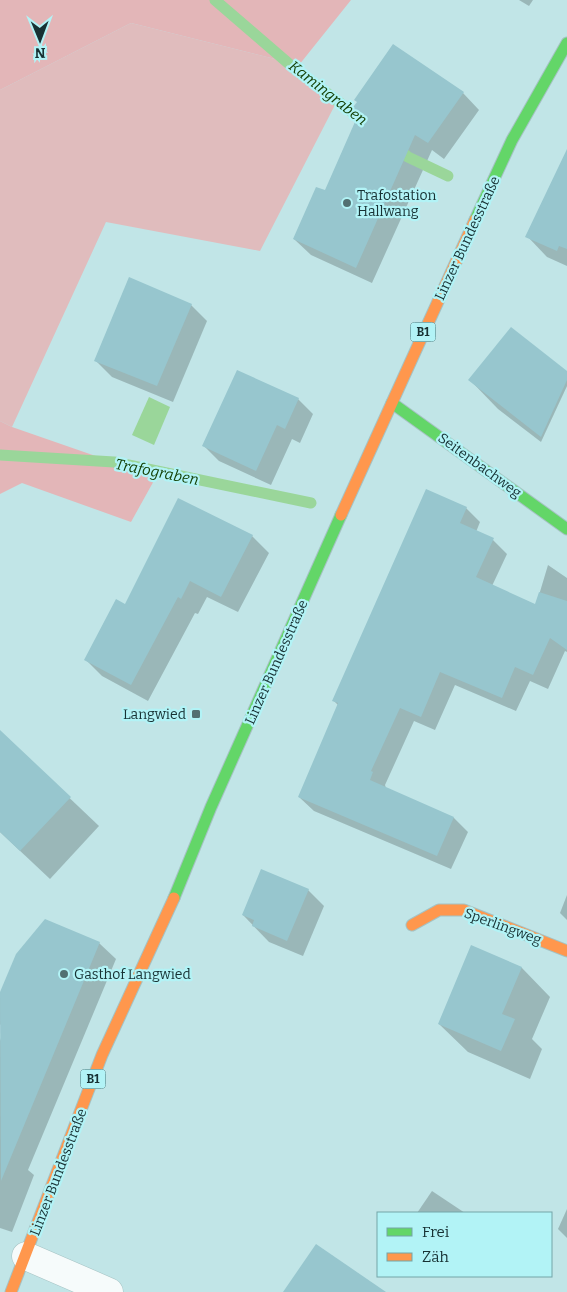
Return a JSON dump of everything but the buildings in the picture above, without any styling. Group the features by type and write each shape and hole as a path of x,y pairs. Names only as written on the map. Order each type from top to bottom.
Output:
{"main road":[{"name":"Linzer Bundesstraße","path":"10,1292 26,1256 102,1055 186,871 216,798 392,403 512,140 567,43"},
{"name":"Seitenbachweg","path":"392,403 567,529"},
{"name":"Sperlingweg","path":"412,925 439,910 464,910 567,951"}],"street":[{"path":"26,1256 109,1292"}],"shaded area":[{"path":"0,0 351,0 299,65 131,23 0,90"},
{"path":"131,23 299,65 338,99 260,251 106,222 12,427 0,421 0,90"},
{"path":"149,397 170,407 154,445 132,435"},
{"path":"0,421 12,427 156,477 131,522 22,483 0,494"}],"waterway":[{"name":"Kamingraben","path":"215,0 295,69 369,125"},
{"name":"Kamingraben","path":"395,146 408,157 448,176"},
{"name":"Trafograben","path":"0,455 114,462 311,503"}],"traffic: fast":[{"path":"475,220 512,140 567,43"},
{"path":"392,403 567,529"},
{"path":"174,898 211,807 341,515"}],"traffic: slow":[{"path":"341,515 475,220"},
{"path":"11,1292 102,1055 174,898"},
{"path":"412,925 439,910 464,910 567,951"}],"place":[{"name":"Trafostation Hallwang","path":"347,203"},
{"name":"Langwied","path":"196,714"},
{"name":"Gasthof Langwied","path":"64,974"}]}
